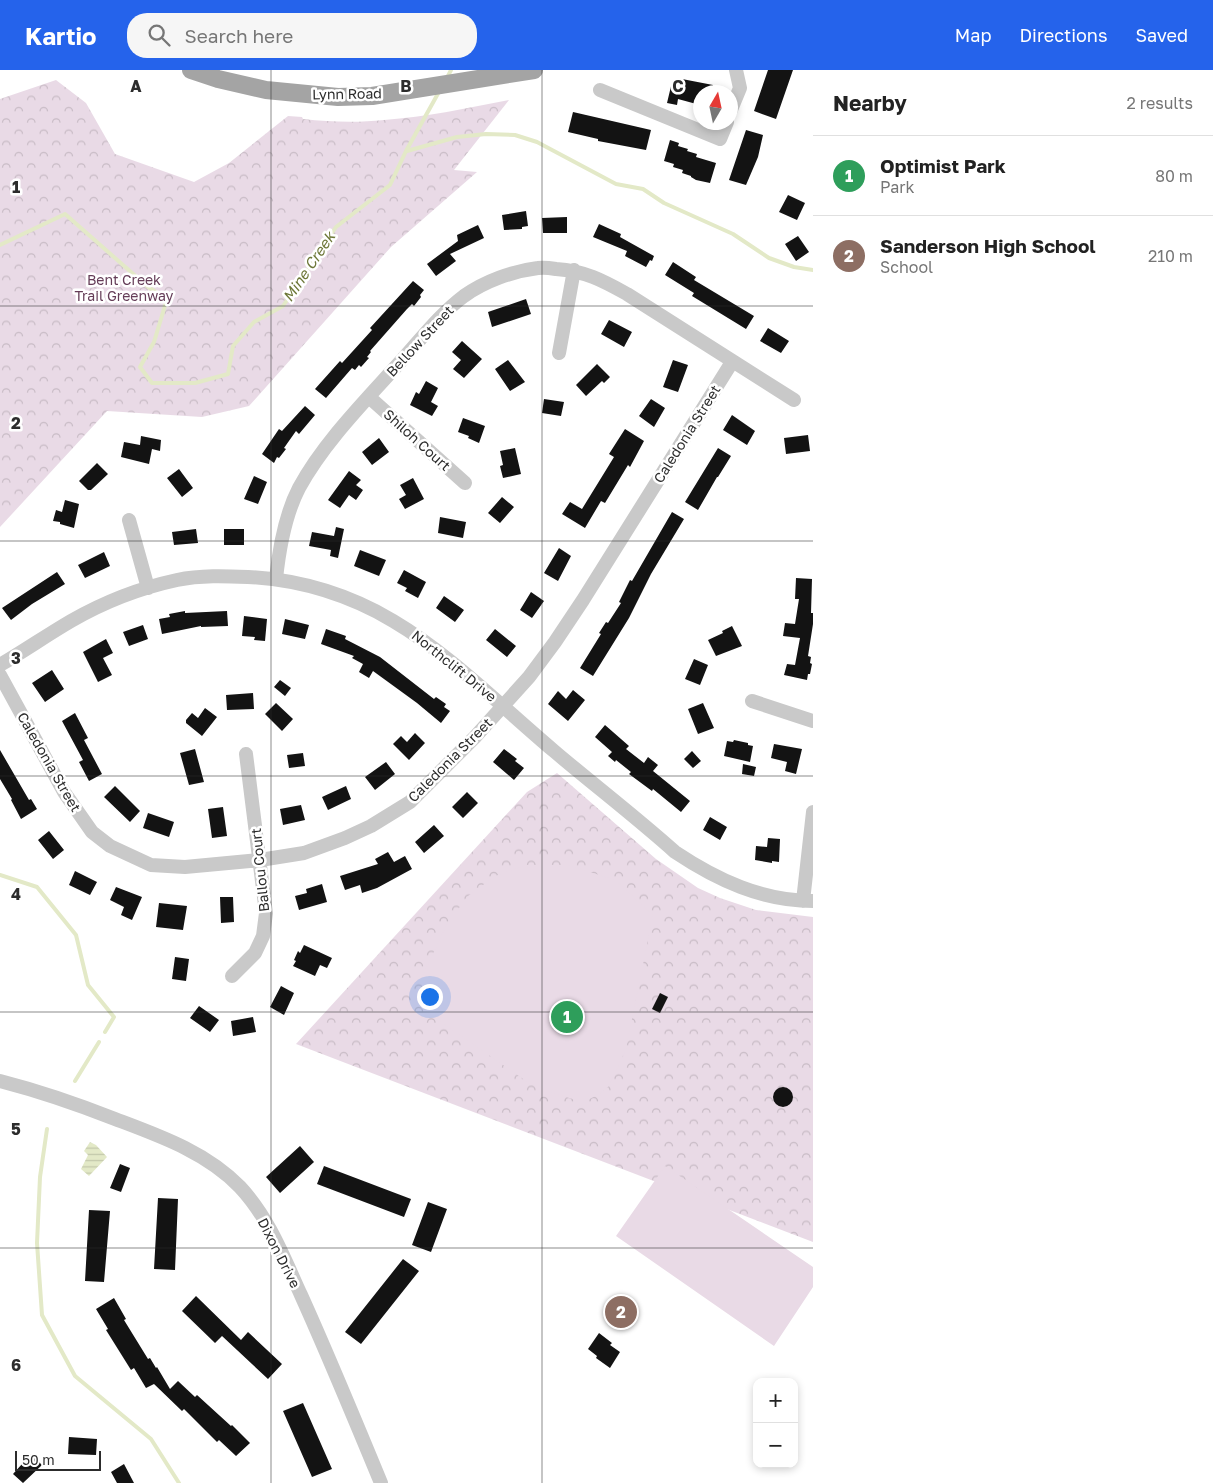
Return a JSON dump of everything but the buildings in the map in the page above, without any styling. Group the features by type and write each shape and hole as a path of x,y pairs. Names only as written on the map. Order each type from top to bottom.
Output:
{"main road":[{"name":"Lynn Road","path":"191,70 218,79 266,90 338,97 372,96 534,70"}],"street":[{"path":"736,70 740,88 738,93"},
{"path":"600,90 693,127"},
{"path":"700,130 720,138 724,130"},
{"name":"Bellow Street","path":"276,579 288,520 298,489 318,458 369,397 444,314 464,296 483,285 510,274 539,268 574,270 598,278 794,400"},
{"path":"559,353 574,270"},
{"name":"Caledonia Street","path":"0,675 64,792 92,832 110,846 151,865 184,867 260,860 304,853 345,838 371,826 410,802 461,752 529,677 561,634 732,362"},
{"name":"Shiloh Court","path":"369,397 465,483"},
{"path":"130,520 148,588"},
{"name":"Northclift Drive","path":"0,665 71,621 115,599 148,588 179,580 216,576 276,579 304,584 366,606 397,622 429,643 553,750 675,852 695,866 736,886 760,894 808,901"},
{"path":"752,701 813,721"},
{"name":"Ballou Court","path":"232,976 255,953 263,936 266,913 246,754"},
{"path":"808,901 813,812"},
{"name":"Dixon Drive","path":"0,1081 74,1104 175,1142 193,1151 240,1188 272,1231 381,1483"}],"green space":[{"name":"Bent Creek Trail Greenway","path":"56,80 86,103 115,154 194,182 229,163 288,116 323,121 374,121 400,119 509,100 454,170 477,172 391,247 249,406 202,417 107,411 0,527 0,99"},
{"path":"557,773 656,859 698,888 720,898 756,910 813,917 813,1242 296,1044 527,792"},
{"path":"526,865 568,865 615,880 653,915 626,1049 609,1086 598,1095 587,1100 576,1100 549,1092 529,1083 421,1008 423,975 447,924 468,896 495,876"},
{"path":"665,1166 813,1267 813,1287 774,1346 616,1236"}],"shaded area":[{"path":"90,1142 96,1145 107,1157 89,1176 81,1169 88,1155 84,1151"}],"waterway":[{"name":"Mine Creek","path":"447,78 451,70"},
{"name":"Mine Creek","path":"0,245 65,214 148,287 167,299 154,342 140,367 152,383 195,383 228,374 233,346 254,322 283,306 336,227 390,185 406,151 440,90"},
{"path":"407,151 457,137 486,134 515,135 537,142 616,184 643,189 664,203 733,234 769,258 794,267 813,270"},
{"path":"0,875 37,887 76,935 88,985 114,1017 105,1032"},
{"path":"75,1081 99,1042"},
{"path":"47,1129 40,1177 37,1243 42,1315 75,1376 151,1439 179,1483"}],"place":[{"name":"Optimist Park","path":"567,1017"},
{"name":"Sanderson High School","path":"621,1312"}]}
